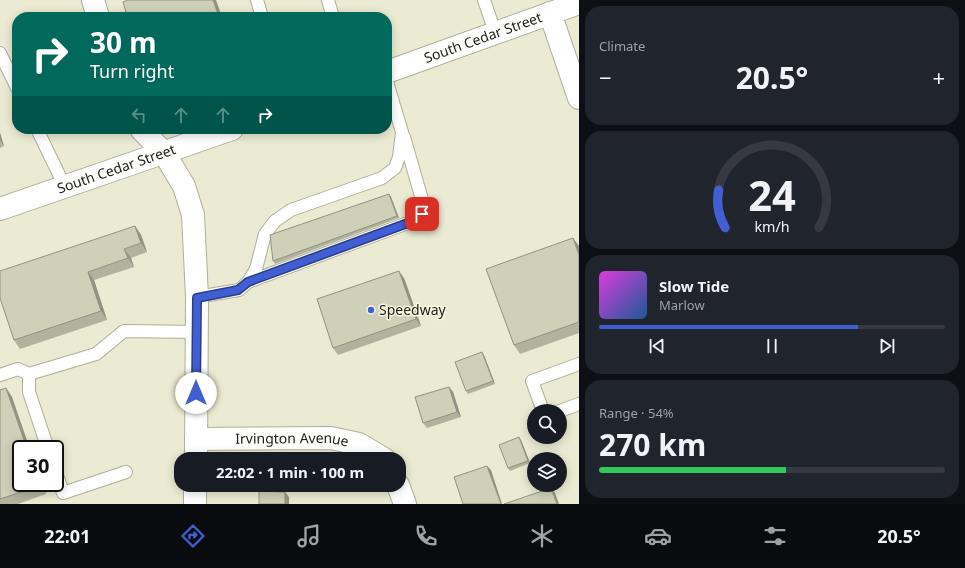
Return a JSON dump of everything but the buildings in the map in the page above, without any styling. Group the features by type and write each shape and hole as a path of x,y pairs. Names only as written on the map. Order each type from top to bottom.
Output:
{"street":[{"path":"93,0 97,12"},
{"name":"South Cedar Street","path":"392,70 579,3"},
{"path":"550,13 579,98"},
{"path":"146,134 164,153 184,186 193,215 197,298 196,449"},
{"name":"South Cedar Street","path":"0,209 218,134"},
{"name":"Irvington Avenue","path":"196,449 331,438 359,444 372,452"},
{"path":"195,492 195,504"},
{"path":"401,492 405,504"}],"lane":[{"path":"257,0 261,12"},
{"path":"328,0 332,12"},
{"path":"484,0 495,32"},
{"path":"0,53 12,78"},
{"path":"197,298 238,290 248,282 416,220 422,214 423,203 392,99"},
{"path":"248,282 256,269 265,234 275,221 292,210 382,178 395,168 399,157 402,132"},
{"path":"39,134 65,187"},
{"path":"0,375 18,369 29,374 96,354 124,331 197,332"},
{"path":"540,404 532,381 579,364"},
{"path":"29,374 29,392 45,440"},
{"path":"567,408 579,404"},
{"path":"63,492 126,472"}],"place":[{"name":"Speedway","path":"371,310"}],"route":[{"path":"196,393 197,298 238,290 248,282 416,220 422,214"}]}
